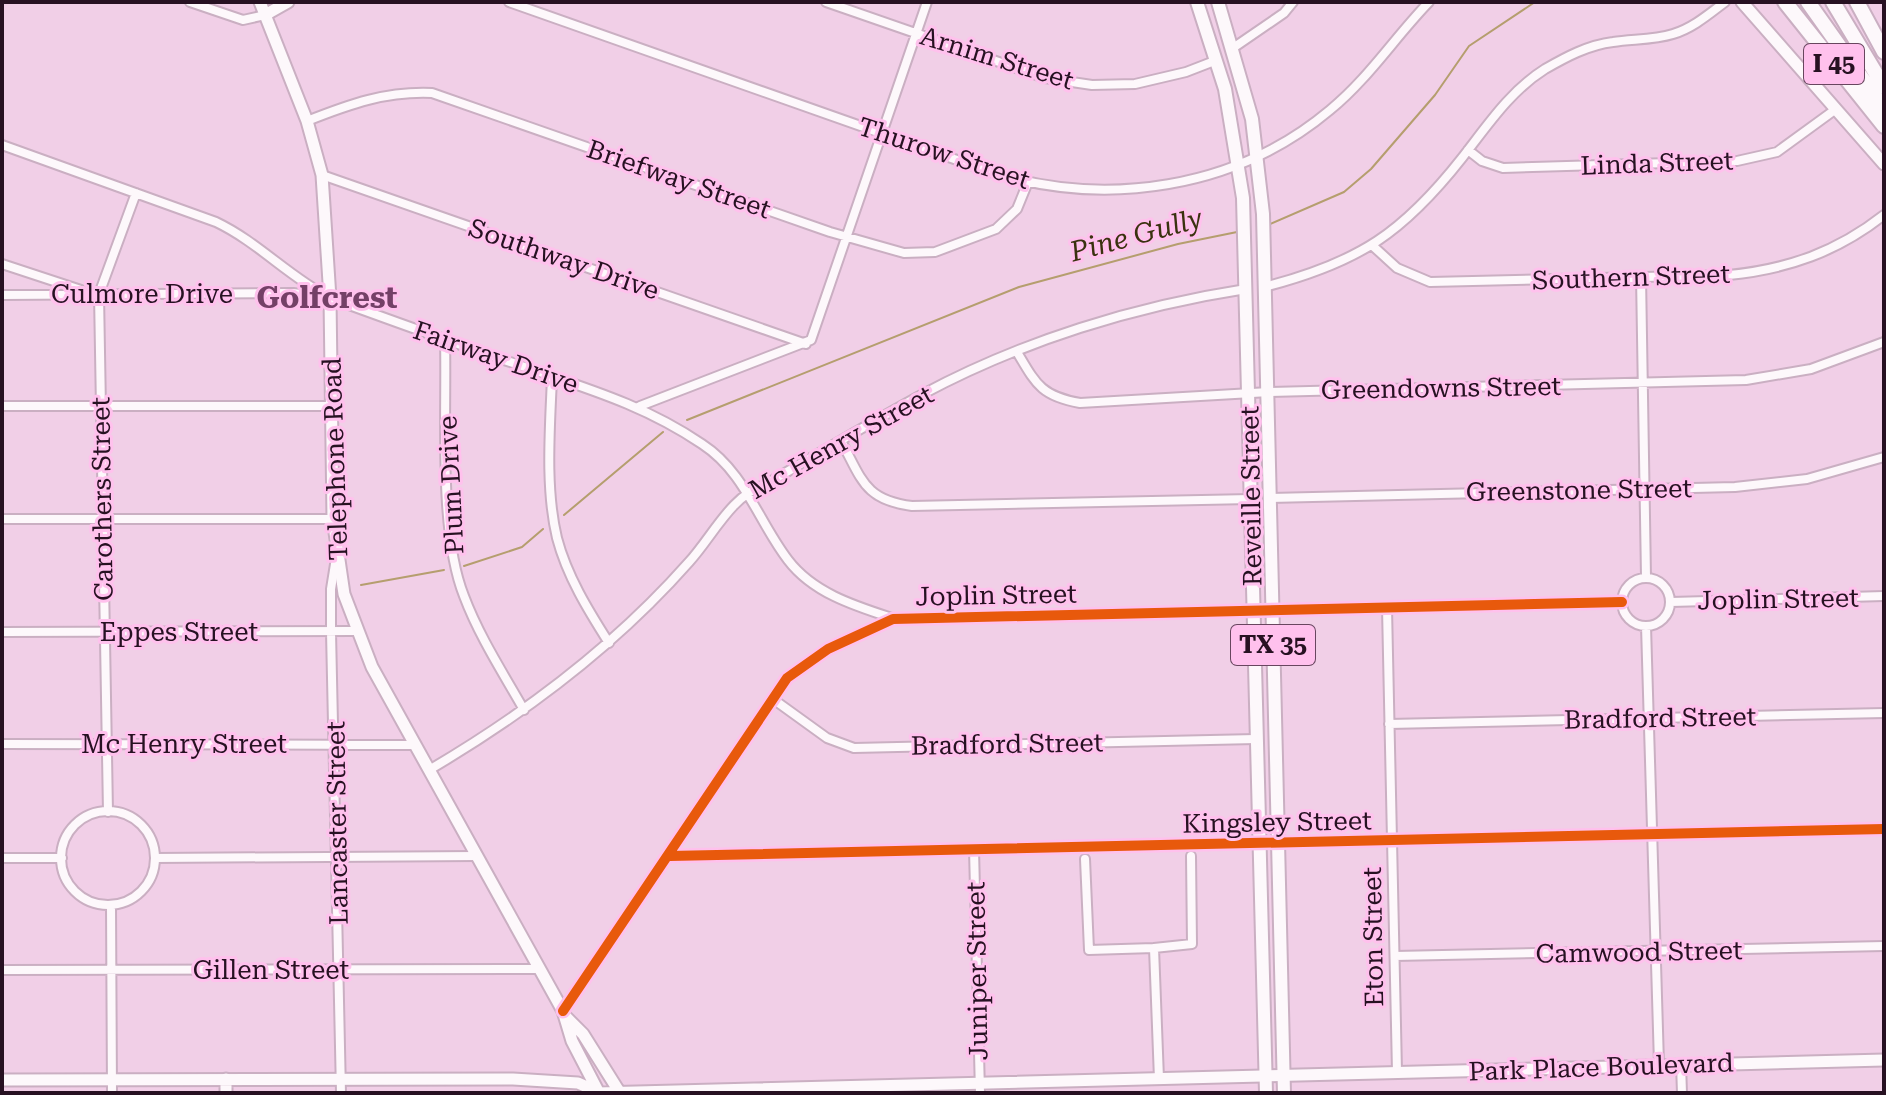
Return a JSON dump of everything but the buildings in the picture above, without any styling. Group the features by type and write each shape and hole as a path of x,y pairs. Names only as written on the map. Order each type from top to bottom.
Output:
{"highway":[{"path":"1774,2 1879,112"},
{"name":"I 45","path":"1785,2 1879,112 1884,126"},
{"path":"1808,2 1879,112"},
{"name":"I 45","path":"1833,2 1884,87"},
{"name":"I 45","path":"1857,2 1884,52"}],"main road":[{"name":"Telephone Road","path":"260,2 307,121 322,175 330,298 333,519 344,594 356,631 414,745 564,1013 572,1041 598,1093"},
{"path":"265,15 288,2"},
{"name":"Reveille Street","path":"1197,2 1217,60 1240,164 1244,222 1266,1093"},
{"name":"Reveille Street","path":"1218,2 1233,48 1259,155 1268,286 1272,611 1284,1093"},
{"path":"1742,2 1884,164"},
{"name":"Telephone Road","path":"564,1013 583,1034 620,1092"},
{"name":"Park Place Boulevard","path":"2,1080 467,1078 578,1083 598,1093 980,1088 1159,1079 1884,1060"},
{"path":"466,1093 467,1078"},
{"path":"226,1079 226,1093"}],"street":[{"path":"190,2 243,20 265,15"},
{"name":"Thurow Street","path":"509,2 882,134 1028,182 1082,191 1127,190 1192,180 1240,164 1287,141 1331,110 1368,74 1429,2"},
{"name":"Arnim Street","path":"826,2 1045,78 1092,85 1135,84 1186,72 1217,60"},
{"path":"640,406 806,344 814,335 927,2"},
{"path":"1233,48 1284,13 1293,2"},
{"path":"1268,286 1317,273 1374,247 1424,205 1506,101 1561,60 1609,42 1674,34 1687,29 1725,2"},
{"name":"Briefway Street","path":"307,121 367,98 402,91 432,93 904,253 942,250 1002,225 1017,209 1028,182"},
{"name":"Linda Street","path":"1468,150 1482,161 1503,168 1737,161 1777,152 1836,109"},
{"name":"Fairway Drive","path":"2,145 237,232 306,286 330,298 640,406 706,446 747,490 788,561 812,583 847,603 893,619"},
{"name":"Southway Drive","path":"322,175 806,344"},
{"name":"Carothers Street","path":"108,812 99,294 136,193"},
{"name":"Southern Street","path":"1374,247 1397,268 1430,282 1729,275 1775,269 1825,253 1884,215"},
{"path":"2,264 99,294"},
{"path":"1641,276 1647,488 1646,577"},
{"name":"Mc Henry Street","path":"429,770 524,710 609,643 692,559 747,490 764,485 925,393 1017,352 1121,316 1246,289"},
{"name":"Culmore Drive","path":"2,295 293,293 330,298"},
{"name":"Plum Drive","path":"445,340 449,522 454,561 463,596 524,710"},
{"name":"Greendowns Street","path":"1017,352 1036,384 1055,398 1080,403 1269,392 1644,383 1780,376 1844,359 1884,342"},
{"path":"552,377 552,510 557,538 586,606 609,643"},
{"path":"2,406 331,406"},
{"path":"841,441 867,487 885,503 912,506 1251,499"},
{"name":"Greenstone Street","path":"1270,498 1770,484 1840,471 1884,457"},
{"path":"2,519 333,519"},
{"name":"Lancaster Street","path":"337,553 331,589 331,632 336,745 341,1093"},
{"path":"1646,577 1659,580 1668,589 1671,602 1668,614 1659,623 1646,626 1634,623 1625,614 1622,602 1625,589 1634,580 1646,577"},
{"name":"Joplin Street","path":"1671,602 1884,596"},
{"name":"Joplin Street","path":"564,1013 787,678 828,649 893,619 1622,602"},
{"name":"Eton Street","path":"1387,608 1397,1072"},
{"path":"1646,626 1659,1064"},
{"name":"Eppes Street","path":"2,632 356,631"},
{"name":"Bradford Street","path":"773,699 827,738 854,748 1256,739"},
{"name":"Bradford Street","path":"1389,724 1884,713"},
{"name":"Mc Henry Street","path":"2,744 414,745"},
{"path":"108,812 129,816 141,825 153,843 155,858 153,872 143,890 125,902 111,905 96,903 76,892 67,880 62,858 65,842 73,828 91,815 108,812"},
{"name":"Kingsley Street","path":"670,856 1884,829"},
{"name":"Juniper Street","path":"974,849 980,1088"},
{"path":"155,858 477,856"},
{"path":"1085,859 1089,950 1189,947 1192,944 1191,856"},
{"path":"2,858 62,858"},
{"path":"111,905 112,1093"},
{"name":"Camwood Street","path":"1395,956 1884,946"},
{"path":"1154,948 1159,1079"},
{"name":"Gillen Street","path":"2,970 540,969"},
{"path":"1681,1064 1682,1093"}],"waterway":[{"name":"Pine Gully","path":"1270,224 1344,192 1371,169 1435,95 1469,46 1535,2"},
{"name":"Pine Gully","path":"687,420 1019,287 1178,244 1237,232"},
{"name":"Pine Gully","path":"564,515 663,432"},
{"name":"Pine Gully","path":"464,566 522,547 543,529"},
{"name":"Pine Gully","path":"361,585 444,570"}],"cycle path":[{"path":"563,1011 787,678 828,649 893,619 1622,602"},
{"path":"670,856 1884,829"}],"district":[{"name":"Golfcrest","path":"327,297"}]}
